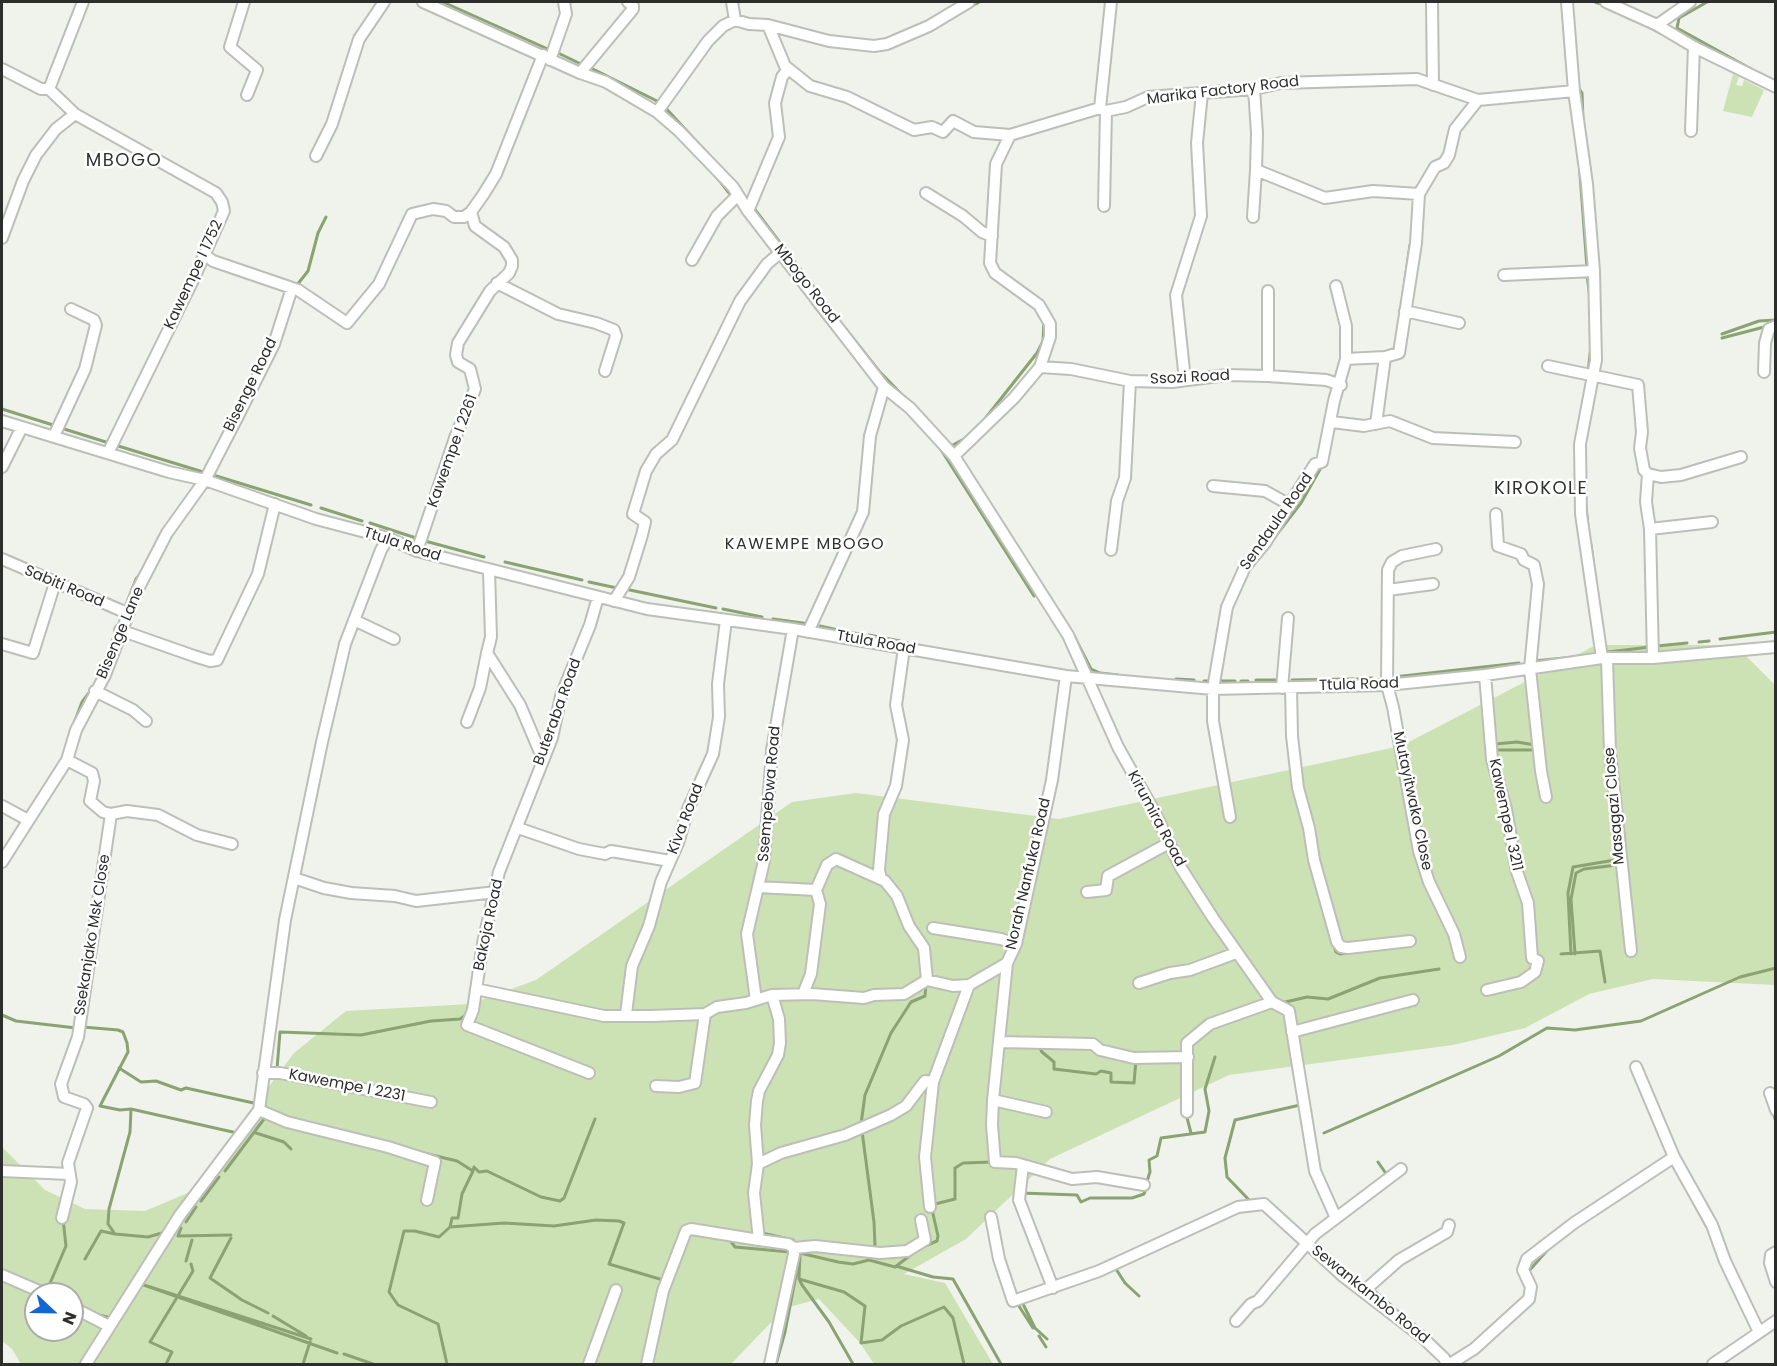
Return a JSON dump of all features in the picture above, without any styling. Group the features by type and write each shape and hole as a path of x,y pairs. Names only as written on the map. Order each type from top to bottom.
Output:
{"street":[{"path":"49,89 82,2"},
{"path":"244,2 230,47 257,70 247,95"},
{"path":"316,156 332,124 359,39 384,2"},
{"name":"Mbogo Road","path":"423,2 580,73 606,82 657,112 706,156 735,198 781,252 884,387 910,408 954,456 1068,635 1088,679"},
{"path":"205,255 213,261 291,288 347,323 379,284 412,214 423,209 446,211 454,216 464,216 471,212 496,174 566,14 564,2"},
{"path":"580,73 633,9 628,2"},
{"path":"732,2 735,20"},
{"path":"657,112 708,41 723,27 735,20 768,25 829,41 874,46 887,45 929,26 969,2"},
{"path":"1104,206 1103,110 1111,2"},
{"path":"1432,2 1433,85"},
{"name":"Masagazi Close","path":"1567,2 1574,91 1587,184 1594,271 1596,360 1580,444 1585,551 1610,681 1610,751 1630,951"},
{"path":"1606,2 1657,25 1694,47 1776,87"},
{"path":"1657,25 1690,2"},
{"path":"768,25 788,69 810,86 847,97 914,130 932,127 943,132 953,121 974,132 1010,135 996,164 992,269 1039,305 1050,324 1050,337 1040,367 1014,398 954,456"},
{"path":"1691,130 1694,47"},
{"name":"Kawempe I 1752","path":"2,69 41,88 49,89 75,114 221,197 224,211 205,255 108,453"},
{"path":"748,212 779,136 776,103 782,77 788,69"},
{"name":"Marika Factory Road","path":"1010,135 1103,110 1126,107 1148,97 1254,89 1281,83 1417,79 1478,100 1574,91"},
{"path":"1253,217 1257,133 1254,89"},
{"path":"1185,380 1176,295 1201,216 1197,143 1202,93"},
{"path":"1346,359 1385,357 1399,353 1416,243 1419,194 1435,167 1444,163 1449,155 1455,129 1478,100"},
{"path":"2,238 23,181 36,154 56,129 75,114"},
{"path":"1256,170 1325,198 1373,191 1419,194"},
{"path":"926,193 963,216 982,232 992,236"},
{"path":"692,260 717,216 735,198"},
{"name":"Kawempe I 2261","path":"417,551 455,438 475,389 470,369 458,362 458,343 497,283 509,273 512,260 504,247 475,226 471,212"},
{"path":"614,601 629,577 645,522 633,514 640,482 656,454 672,440 740,301 767,264 781,252"},
{"path":"1504,275 1594,271"},
{"path":"497,283 558,314 596,322 614,330 616,336 605,371"},
{"name":"Sendaula Road","path":"1230,817 1213,720 1213,689 1230,597 1245,567 1265,543 1315,465 1322,462 1332,422 1334,401 1341,385 1346,359 1346,326 1336,286"},
{"name":"Bisenge Road","path":"205,480 274,344 291,288"},
{"path":"1268,291 1268,376"},
{"path":"54,436 85,369 96,325 94,320 71,309"},
{"path":"1405,311 1458,323"},
{"path":"1764,372 1765,343 1769,329 1776,326"},
{"path":"1376,424 1385,357"},
{"path":"1548,366 1638,385 1642,432 1640,448 1644,471 1647,474 1646,502 1650,529 1653,658"},
{"name":"Ssozi Road","path":"1040,367 1071,369 1130,381 1172,382 1227,375 1326,380 1341,385"},
{"path":"1111,550 1117,501 1125,478 1130,381"},
{"path":"808,632 863,512 870,436 884,387"},
{"name":"Ttula Road","path":"2,421 205,480 316,519 388,538 417,551 647,609 793,629 1088,679 1213,689 1387,685 1604,659 1653,658 1776,647"},
{"path":"1332,422 1357,426 1397,422 1433,438 1515,442"},
{"path":"2,467 22,427"},
{"path":"1647,474 1661,477 1681,475 1741,457"},
{"name":"Bisenge Lane","path":"2,862 67,760 76,730 111,661 127,614 167,533 205,480"},
{"path":"1213,486 1264,491 1290,505"},
{"path":"120,630 210,661 217,660 258,574 275,504"},
{"path":"1496,514 1498,546 1521,555 1524,560 1534,565 1538,584 1530,669 1540,771 1546,797"},
{"path":"1650,529 1712,522"},
{"path":"86,1365 180,1215 245,1132 259,1110 294,878 322,742 345,644 381,550 388,538"},
{"name":"Mutayitwako Close","path":"1436,549 1402,556 1392,562 1388,570 1387,685 1393,706 1419,851 1429,882 1445,913 1460,957"},
{"name":"Sabiti Road","path":"2,559 127,614"},
{"path":"467,722 480,688 491,637 489,571"},
{"path":"2,645 33,653 55,583"},
{"path":"1388,590 1433,584"},
{"name":"Buteraba Road","path":"518,828 542,757 552,738 561,696 590,625 598,597"},
{"path":"1288,618 1287,688 1298,788 1309,828 1314,860 1337,942 1341,947 1348,948 1410,941"},
{"path":"354,620 394,639"},
{"name":"Kiva Road","path":"626,1014 632,966 678,843 688,809 713,754 719,717 718,684 726,620"},
{"name":"Ssempebwa Road","path":"756,1000 747,934 758,887 768,825 772,750 793,629"},
{"path":"881,879 879,870 884,814 896,786 903,740 896,705 904,648"},
{"path":"487,653 520,705 542,757"},
{"name":"Kawempe I 3211","path":"1485,675 1492,759 1506,808 1517,872 1528,903 1532,958 1538,961 1535,972 1528,978 1511,986 1487,990"},
{"name":"Norah Nanfuka Road","path":"969,985 1007,963 1016,944 1052,780 1066,676"},
{"name":"Kirumira Road","path":"1088,679 1118,747 1154,811 1181,868 1236,953 1272,1002 1289,1011 1292,1032"},
{"path":"94,691 134,710 146,721"},
{"path":"67,760 92,773 94,780 90,801 99,809 111,813 127,811 158,815 197,835 232,844"},
{"path":"2,806 28,820"},
{"name":"Ssekanjako Msk Close","path":"69,1174 68,1163 87,1106 64,1097 61,1084 78,1041 111,813"},
{"path":"518,828 579,849 605,854 611,850 670,861"},
{"name":"Bakoja Road","path":"518,828 500,872 467,1025 589,1073"},
{"path":"1087,892 1106,890 1107,876 1169,843"},
{"path":"803,994 810,981 813,963 820,904 816,890 827,865 836,859 881,879 897,896 909,926 924,948 927,980"},
{"path":"294,878 324,888 395,896 416,901 496,892"},
{"path":"758,887 816,890"},
{"path":"933,928 1001,939 1016,944"},
{"path":"1138,982 1190,970 1236,953"},
{"path":"1007,963 993,1100 992,1125 995,1162 1023,1166 1072,1179 1088,1176 1144,1185"},
{"path":"476,989 604,1016 705,1014 717,1006 772,995 803,994 864,999 874,995 904,994 927,980 953,986 969,985 933,1082 925,1158 930,1207"},
{"path":"759,1240 754,1193 758,1164 754,1125 759,1091 778,1055 780,1043 779,1018 772,995"},
{"path":"1336,1218 1315,1172 1292,1032 1413,1000"},
{"path":"1187,1112 1187,1043 1210,1024 1272,1002"},
{"path":"656,1086 679,1087 695,1083 705,1014"},
{"path":"1000,1042 1092,1044 1100,1050 1134,1058 1188,1057"},
{"path":"1636,1067 1674,1157 1712,1225 1725,1260 1759,1332"},
{"name":"Kawempe I 2231","path":"263,1073 280,1073 431,1102"},
{"path":"758,1164 796,1147 845,1135 891,1115 906,1106 926,1081 933,1082"},
{"path":"1770,1093 1776,1110"},
{"path":"993,1100 1046,1112"},
{"path":"259,1110 288,1122 435,1162 427,1200"},
{"path":"1448,1365 1474,1350 1529,1299 1531,1287 1523,1270 1527,1258 1574,1223 1674,1157"},
{"path":"991,1217 999,1259 1013,1301 1053,1288 1022,1210 1019,1186 1023,1166"},
{"path":"1236,1321 1251,1304 1258,1301 1307,1243 1401,1169"},
{"path":"2,1171 69,1174 71,1182 62,1218"},
{"name":"Sewankambo Road","path":"1053,1288 1150,1248 1238,1207 1264,1204 1344,1276 1422,1337 1444,1358 1448,1365"},
{"path":"647,1365 663,1291 686,1231 782,1242 794,1248 815,1246 880,1253 908,1251 925,1240 921,1220"},
{"path":"1364,1291 1400,1260 1447,1232 1449,1225"},
{"path":"770,1365 791,1276 794,1248"},
{"path":"1776,1252 1771,1255 1770,1263 1776,1282"},
{"path":"2,1275 24,1284"},
{"path":"590,1365 616,1290"},
{"path":"84,1313 109,1326"},
{"path":"1713,1365 1776,1321"}],"green space":[{"path":"1733,74 1739,77 1736,85 1742,86 1744,80 1764,90 1752,117 1723,111"},
{"path":"1596,645 1720,645 1745,655 1775,685 1775,985 1653,979 1589,994 1525,1028 1453,1045 1229,1075 1050,1159 966,1239 904,1274 945,1283 993,1364 874,1364 861,1344 819,1299 785,1308 731,1364 21,1364 12,1349 2,1341 2,1147 45,1190 85,1209 145,1211 190,1192 294,1053 346,1011 470,1004 536,980 792,802 856,793 1059,819 1401,746"}],"waterway":[{"path":"443,2 550,50"},
{"path":"1595,2 1604,5"},
{"path":"1707,2 1679,18 1677,28 1753,70"},
{"path":"969,7 978,3"},
{"path":"1563,15 1567,66"},
{"path":"1645,25 1660,33"},
{"path":"892,47 911,39"},
{"path":"556,52 583,65"},
{"path":"589,67 661,103 722,169"},
{"path":"1578,87 1582,93 1583,121"},
{"path":"1579,161 1587,268"},
{"path":"715,175 733,198"},
{"path":"753,207 832,311"},
{"path":"297,285 308,271 318,233 326,217"},
{"path":"1399,322 1410,245"},
{"path":"1587,275 1590,298"},
{"path":"813,304 835,332"},
{"path":"1722,334 1759,321 1776,320"},
{"path":"984,420 1037,353 1043,341 1044,321"},
{"path":"1722,338 1768,326"},
{"path":"845,328 879,371 945,439"},
{"path":"1588,373 1591,346"},
{"path":"1219,381 1234,380"},
{"path":"2,409 53,425"},
{"path":"61,428 109,443"},
{"path":"951,446 964,439"},
{"path":"115,445 311,505"},
{"path":"938,445 1034,596"},
{"path":"1274,538 1301,503 1323,464"},
{"path":"1586,506 1588,527"},
{"path":"321,508 362,521"},
{"path":"370,523 416,538"},
{"path":"425,541 484,557"},
{"path":"1591,545 1596,583"},
{"path":"505,562 582,580"},
{"path":"1227,596 1240,566"},
{"path":"114,637 136,579 142,572"},
{"path":"589,582 617,588"},
{"path":"625,589 716,608"},
{"path":"723,609 762,617"},
{"path":"773,619 810,624"},
{"path":"820,626 838,630"},
{"path":"845,632 861,634"},
{"path":"1072,632 1091,669 1100,673 1118,675"},
{"path":"1720,639 1776,632"},
{"path":"869,635 900,641"},
{"path":"1699,642 1709,641"},
{"path":"907,643 921,646"},
{"path":"1657,646 1687,643"},
{"path":"1605,649 1608,652 1650,647"},
{"path":"1534,661 1575,657"},
{"path":"1394,677 1519,663"},
{"path":"1221,671 1220,681 1235,681"},
{"path":"1357,679 1372,678"},
{"path":"1154,679 1170,680"},
{"path":"1176,679 1194,680"},
{"path":"1292,680 1354,679"},
{"path":"1256,680 1280,680"},
{"path":"1204,681 1211,681"},
{"path":"1241,681 1248,681"},
{"path":"73,726 82,702 92,689"},
{"path":"1495,744 1517,742 1535,745"},
{"path":"1494,750 1537,750"},
{"path":"1614,830 1617,865"},
{"path":"1571,954 1568,893 1573,867 1615,860"},
{"path":"1575,954 1571,899 1576,873 1584,869 1617,865"},
{"path":"1333,942 1336,952 1340,954 1363,951"},
{"path":"1561,954 1600,951 1605,982"},
{"path":"1324,1133 1499,1056 1547,1028 1575,1030 1641,1021 1740,977 1776,968"},
{"path":"1281,1003 1307,997 1328,999 1380,978 1439,969"},
{"path":"1263,981 1277,1000"},
{"path":"861,1124 865,1095 891,1033 911,1002 925,996 926,984"},
{"path":"2,1015 16,1021 76,1028"},
{"path":"277,1069 280,1032 361,1035 431,1021 460,1019 466,1015"},
{"path":"83,1027 118,1030 123,1032 127,1043 128,1052 100,1106 120,1110 131,1109 237,1133"},
{"path":"1002,1048 1019,1046"},
{"path":"1039,1046 1042,1052 1054,1062 1054,1069 1096,1074 1101,1071 1111,1073 1111,1082 1134,1083 1136,1060"},
{"path":"1146,1184 1150,1172 1149,1160 1157,1156 1161,1138 1205,1132 1209,1111 1205,1089 1215,1057"},
{"path":"119,1068 141,1082 156,1081 181,1090 186,1088 258,1104"},
{"path":"1251,1202 1227,1177 1225,1158 1235,1120 1300,1105"},
{"path":"85,1259 101,1231 115,1234 108,1224 109,1209 130,1132 131,1109"},
{"path":"1773,1112 1776,1122"},
{"path":"1186,1114 1191,1133"},
{"path":"225,1171 267,1115"},
{"path":"415,1151 457,1161 473,1171 474,1167 479,1172 487,1171 541,1197 560,1201 564,1198 595,1119"},
{"path":"862,1131 874,1222 875,1246 870,1248"},
{"path":"256,1133 284,1142 291,1149"},
{"path":"925,1246 937,1241 938,1236 931,1205 955,1199 955,1168 963,1163 993,1162"},
{"path":"1378,1162 1387,1175"},
{"path":"473,1171 462,1194 458,1218 452,1218 450,1227 504,1223 554,1226 596,1220 619,1221 624,1223 609,1264 663,1280"},
{"path":"201,1201 219,1177"},
{"path":"1021,1193 1077,1195 1081,1202 1090,1198 1132,1198 1144,1194 1147,1186"},
{"path":"1695,1205 1709,1231"},
{"path":"186,1222 196,1207"},
{"path":"51,1282 66,1246 63,1219"},
{"path":"447,1364 438,1324 398,1305 389,1292 404,1231 415,1231 439,1237 450,1227"},
{"path":"181,1228 178,1236 231,1235"},
{"path":"115,1234 148,1237 162,1233"},
{"path":"762,1233 793,1240 796,1245"},
{"path":"231,1238 210,1278 242,1300 268,1313"},
{"path":"729,1239 735,1247 790,1252"},
{"path":"186,1261 192,1240"},
{"path":"1527,1273 1552,1245"},
{"path":"800,1253 838,1262 853,1264 869,1260 895,1267 912,1254"},
{"path":"800,1254 799,1279 829,1322 853,1364"},
{"path":"776,1364 785,1332 800,1255"},
{"path":"166,1364 172,1352 150,1342 193,1271 191,1264"},
{"path":"896,1266 933,1277 953,1279 1001,1364"},
{"path":"1114,1266 1125,1283 1139,1296"},
{"path":"1339,1266 1365,1285"},
{"path":"799,1279 844,1292 865,1306 861,1343 882,1340 901,1326 944,1307 953,1318 964,1364"},
{"path":"141,1284 337,1353"},
{"path":"141,1284 311,1339"},
{"path":"1371,1288 1409,1321"},
{"path":"1022,1302 1035,1328 1047,1339"},
{"path":"1017,1303 1033,1328"},
{"path":"84,1307 111,1318"},
{"path":"273,1316 306,1336"},
{"path":"1039,1336 1046,1347"},
{"path":"303,1364 310,1342"},
{"path":"344,1354 373,1364"}],"district":[{"name":"MBOGO","path":"124,161"},
{"name":"KIROKOLE","path":"1541,489"},
{"name":"KAWEMPE MBOGO","path":"805,545"}]}
